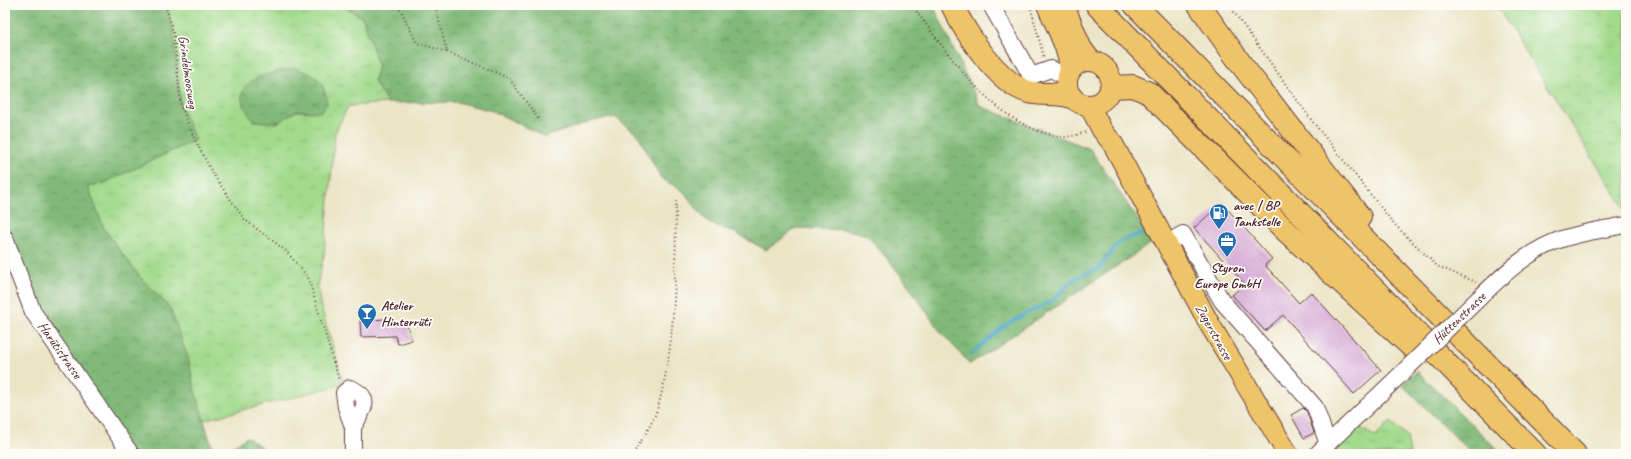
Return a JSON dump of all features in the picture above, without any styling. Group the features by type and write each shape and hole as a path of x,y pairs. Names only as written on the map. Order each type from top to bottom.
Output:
{"highway":[{"path":"952,5 969,37 995,67 1012,84 1028,92 1057,93 1133,86 1149,93 1285,230 1380,319 1530,454"},
{"path":"1096,5 1535,454"},
{"path":"1135,5 1575,454"},
{"path":"1199,5 1282,118 1434,311"}],"main road":[{"name":"Zugerstrasse","path":"1047,5 1070,63 1085,90 1102,130 1113,144 1220,343 1288,454"},
{"name":"Zugerstrasse","path":"1064,5 1082,46 1091,61 1105,67 1109,73 1085,90"},
{"path":"1085,90 1079,63 1091,61"}],"street":[{"path":"991,5 1032,76 1051,69 1085,90"},
{"name":"Hüttenstrasse","path":"1323,449 1512,267 1543,247 1569,237 1626,225"},
{"path":"1166,244 1183,234 1222,301 1315,407 1323,449"},
{"name":"Harütistrasse","path":"5,238 33,312 131,454"},
{"path":"344,393 350,388 358,392 364,398 365,405 353,426 353,454"}],"path":[{"name":"Grindelmoosweg","path":"166,5 174,37 181,108 195,140 213,174 244,219 286,251 308,277 333,363 344,393"},
{"path":"398,5 417,42 448,52 509,78 540,121"},
{"path":"435,5 448,52"},
{"path":"1229,5 1313,122 1394,224 1436,266 1491,287"},
{"path":"633,454 648,430 659,404 668,359 675,294 676,200"}],"green space":[{"path":"5,5 166,5 174,37 181,107 195,140 102,184 88,186 104,229 139,276 170,308 188,358 195,391 214,454 131,454 33,312 5,238"},
{"path":"166,5 342,5 363,18 378,65 374,82 388,103 348,106 335,133 324,255 317,286 321,307 344,384 204,420 170,308 139,276 104,229 87,186 102,184 195,140 181,107 174,37","holes":["316,77 320,111 296,111 277,123"]},
{"path":"342,5 933,5 980,106 1090,149 1153,242 970,364 939,330 904,279 867,235 846,230 797,228 766,250 732,231 708,223 683,191 661,178 638,135 615,117 592,121 545,137 493,111 457,102 388,103 374,82 378,65 363,18"},
{"path":"1496,5 1626,5 1626,211"},
{"path":"295,68 309,73 318,80 324,89 327,104 320,112 296,111 277,123 254,121 245,108 242,97 244,89 250,82 260,77"},
{"path":"1417,371 1502,454 1473,454 1402,385"},
{"path":"1390,421 1407,436 1410,454 1332,454 1359,427 1376,437"},
{"path":"247,437 263,448 267,454 232,454 231,447"}],"building":[{"path":"1222,203 1272,259 1265,265 1299,303 1311,292 1381,370 1354,394 1283,315 1265,331 1232,295 1245,284 1194,228"},
{"path":"384,319 385,324 406,322 412,340 398,344 395,336 361,337 360,321"},
{"path":"1303,408 1307,412 1314,433 1304,438 1291,415"}],"waterway":[{"path":"971,354 1007,324 1053,300 1066,286 1078,277 1099,268 1120,241 1143,233"}],"place":[{"name":"avec | BP Tankstelle","path":"1219,230"},
{"name":"Styron Europe GmbH","path":"1227,258"},
{"name":"Atelier Hinterrüti","path":"367,330"}]}
